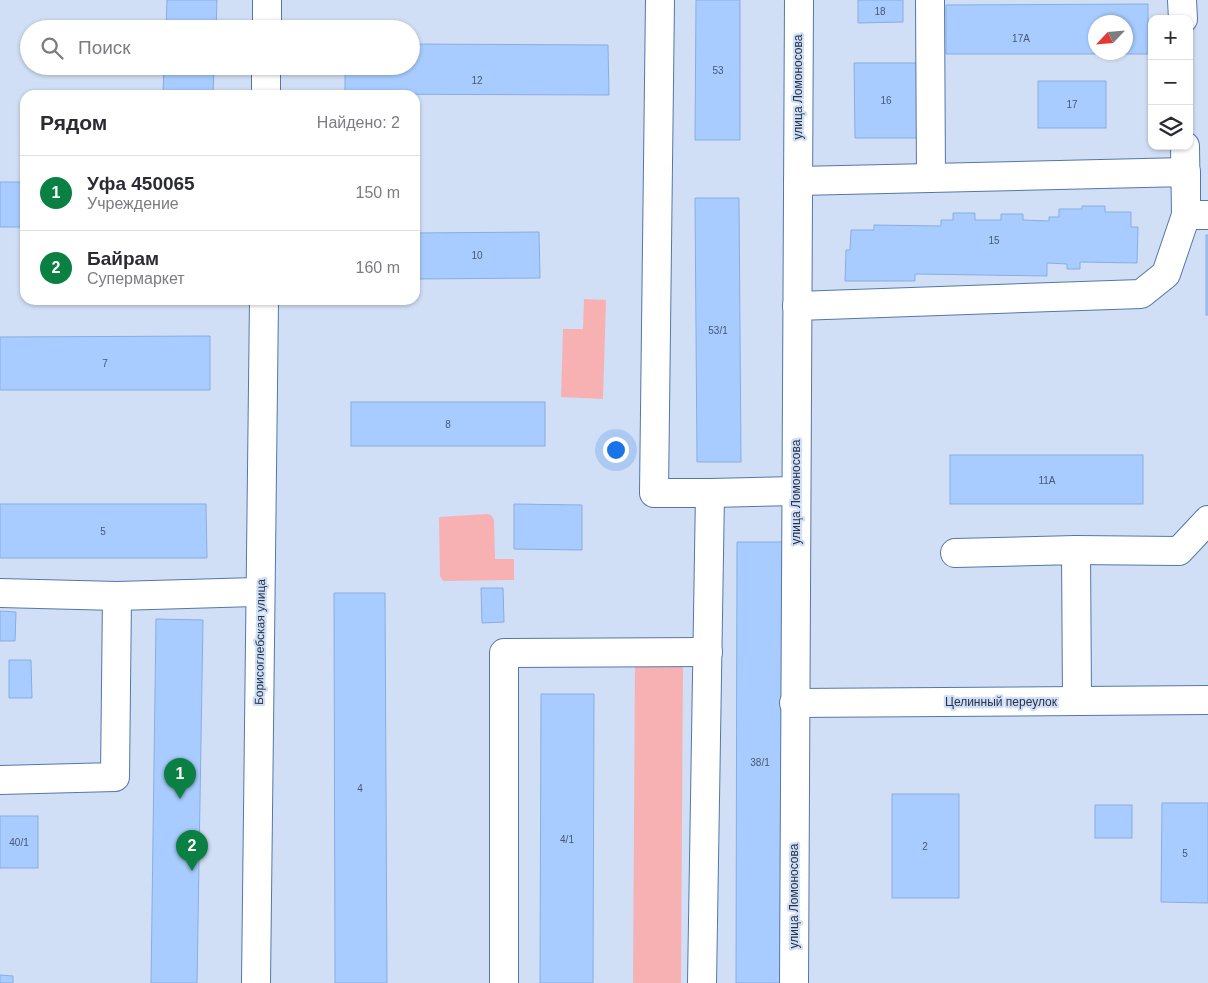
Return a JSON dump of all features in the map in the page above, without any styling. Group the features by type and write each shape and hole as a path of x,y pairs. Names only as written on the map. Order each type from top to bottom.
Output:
{"street":[{"path":"267,0 267,20"},
{"path":"660,0 654,493 796,491"},
{"name":"улица Ломоносова","path":"794,983 799,0"},
{"path":"930,0 931,178"},
{"path":"1182,0 1183,15"},
{"path":"266,75 266,90"},
{"path":"797,306 1141,294 1166,274 1197,215 1186,159 931,178 798,181"},
{"name":"Борисоглебская улица","path":"256,983 264,305"},
{"path":"702,983 710,493"},
{"path":"956,553 1076,550 1180,551 1208,520"},
{"path":"1076,550 1077,701"},
{"path":"0,593 117,596 260,592"},
{"path":"0,780 115,778 117,596"},
{"path":"504,983 504,653 708,652"},
{"name":"Целинный переулок","path":"794,703 1208,700"}],"shaded area":[{"path":"584,299 606,300 603,399 561,397 563,329 583,329"},
{"path":"491,515 494,520 495,559 514,559 514,580 443,581 440,576 439,517"},
{"path":"635,662 683,663 681,983 633,983"}],"building":[{"path":"167,0 217,0 216,20 166,20"},
{"path":"696,0 740,0 740,140 695,140"},
{"path":"858,0 903,0 903,22 858,23"},
{"path":"1148,4 1148,54 1133,54 1133,15 1088,15 1088,54 946,54 946,5"},
{"path":"420,44 608,45 609,95 420,94 420,90 345,90 345,75 420,75"},
{"path":"854,63 917,63 917,138 855,138"},
{"path":"164,75 214,75 213,90 163,90"},
{"path":"1038,81 1106,81 1106,128 1038,128"},
{"path":"0,182 20,182 20,227 0,227"},
{"path":"695,198 739,198 741,462 697,462"},
{"path":"1082,206 1105,206 1105,212 1131,212 1131,227 1138,227 1137,263 1080,262 1080,269 1067,269 1067,264 1047,263 1047,276 915,274 915,281 845,281 846,250 850,250 851,230 874,230 874,225 941,226 941,220 953,220 953,213 975,213 975,220 1001,220 1001,214 1023,214 1023,220 1049,221 1049,217 1059,217 1059,209 1082,209"},
{"path":"539,232 540,278 420,279 420,233"},
{"path":"1206,235 1208,235 1208,315 1206,315"},
{"path":"210,336 210,390 0,390 0,337"},
{"path":"351,402 545,402 545,446 351,446"},
{"path":"950,455 1143,455 1143,504 950,504"},
{"path":"0,504 206,504 207,558 0,558"},
{"path":"514,504 582,505 582,550 514,549"},
{"path":"737,542 784,542 783,983 736,983"},
{"path":"481,588 503,588 504,622 482,623"},
{"path":"334,593 385,593 387,983 335,983"},
{"path":"0,611 16,612 15,641 0,641"},
{"path":"156,619 203,620 197,983 151,983"},
{"path":"9,660 31,660 32,698 9,698"},
{"path":"541,694 594,694 593,983 540,983"},
{"path":"892,794 959,794 959,898 892,898"},
{"path":"1162,803 1208,803 1208,903 1161,902"},
{"path":"1095,805 1132,805 1132,838 1095,838"},
{"path":"0,816 38,816 38,868 0,868"},
{"path":"0,975 13,976 13,983 0,983"}],"place":[{"name":"Уфа 450065","path":"180,799"},
{"name":"Байрам","path":"192,871"}]}
